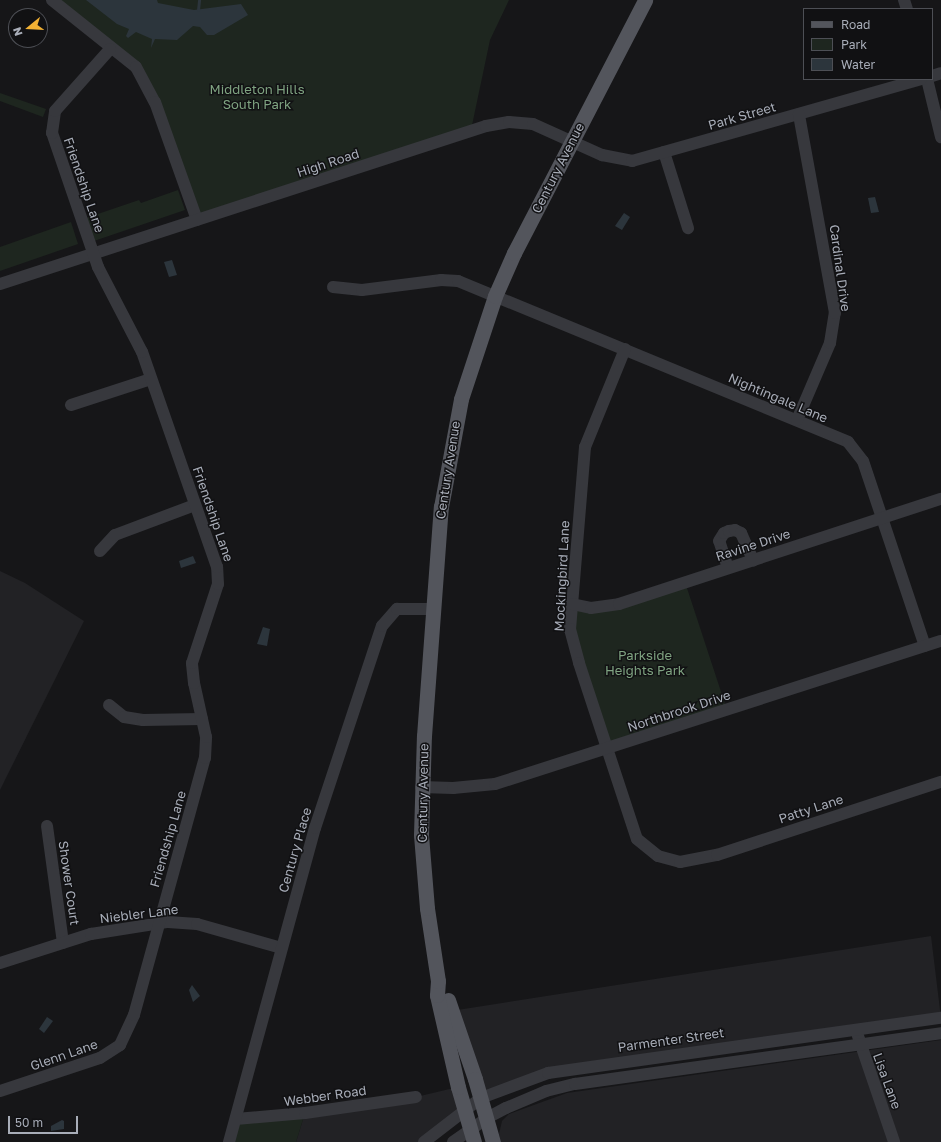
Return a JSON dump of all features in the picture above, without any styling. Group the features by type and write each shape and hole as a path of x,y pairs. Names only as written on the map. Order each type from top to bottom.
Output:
{"main road":[{"name":"Century Avenue","path":"472,1135 464,1108 437,995 438,981 423,875 421,787 441,506 453,433 470,369 495,296 514,253 645,0"},
{"name":"Century Avenue","path":"438,981 446,993 481,1098 493,1142"}],"street":[{"path":"52,0 110,49 136,67 155,102 197,220"},
{"name":"Friendship Lane","path":"110,49 72,89 55,111 52,133 92,254 142,352 218,574 218,584 192,663 206,737 205,758 135,1010"},
{"name":"Park Street","path":"572,142 616,160 632,161 918,80"},
{"path":"927,80 941,137"},
{"name":"Cardinal Drive","path":"797,420 830,342 835,313 799,114"},
{"name":"High Road","path":"0,284 486,126 519,122 547,130 572,142"},
{"path":"664,152 688,228"},
{"name":"Nightingale Lane","path":"333,287 362,290 441,280 458,281 848,442 863,461 925,646"},
{"name":"Mockingbird Lane","path":"625,349 585,446 570,633 637,839 650,852 665,860 689,860"},
{"path":"71,405 151,379"},
{"name":"Ravine Drive","path":"572,604 591,608 619,604 941,499"},
{"path":"100,551 115,535 195,505"},
{"path":"728,568 719,541 729,531 735,530 741,533 753,560"},
{"name":"Century Place","path":"229,1142 315,828 382,626 397,609 433,609"},
{"name":"Northbrook Drive","path":"421,787 453,788 495,784 941,641"},
{"path":"109,705 124,717 143,720 202,719"},
{"name":"Patty Lane","path":"689,860 717,855 941,782"},
{"name":"Shower Court","path":"47,826 63,943"},
{"name":"Niebler Lane","path":"0,963 91,934 158,924 197,924 282,948"},
{"name":"Glenn Lane","path":"0,1091 109,1054 120,1045 135,1010"},
{"name":"Parmenter Street","path":"424,1142 464,1108 481,1098 558,1070 941,1018"},
{"name":"Lisa Lane","path":"856,1029 859,1044 894,1142"},
{"path":"453,1142 472,1135 487,1118 546,1091 575,1084 941,1033"},
{"name":"Webber Road","path":"236,1119 305,1113 416,1097"}],"shaded area":[{"path":"0,571 25,583 84,621 0,790"},
{"path":"931,936 941,1018 574,1068 481,1098 451,1011"},
{"path":"941,1040 941,1142 501,1142 499,1134 502,1121 509,1114 567,1093"},
{"path":"458,1087 464,1108 424,1142 296,1142 305,1113 416,1097"}],"green space":[{"name":"Middleton Hills South Park","path":"52,0 509,0 490,40 471,130 197,220 136,67"},
{"path":"0,93 46,109 43,117 0,101"},
{"path":"178,190 185,210 94,241 86,218 139,200 141,203"},
{"path":"71,222 78,244 0,271 0,247"},
{"name":"Parkside Heights Park","path":"685,582 727,710 607,749 579,663 572,604 591,608"},
{"path":"305,1113 296,1142 229,1142 236,1119"}],"water":[{"path":"86,0 157,0 158,3 194,10 241,4 248,15 214,35 207,35 200,27 193,26 177,40 155,39 151,48 152,39 136,32 128,38 126,36 129,29 117,24"},
{"path":"875,197 879,212 871,213 868,198"},
{"path":"624,213 630,217 622,230 615,226"},
{"path":"172,260 177,275 169,277 164,262"},
{"path":"193,556 196,563 181,568 179,561"},
{"path":"263,627 270,629 267,646 257,644"},
{"path":"192,985 200,996 193,1002 189,990"},
{"path":"47,1017 53,1021 44,1033 39,1029"},
{"path":"62,1120 64,1121 64,1129 51,1131 51,1126"}],"waterway":[{"path":"198,10 199,0"}]}
